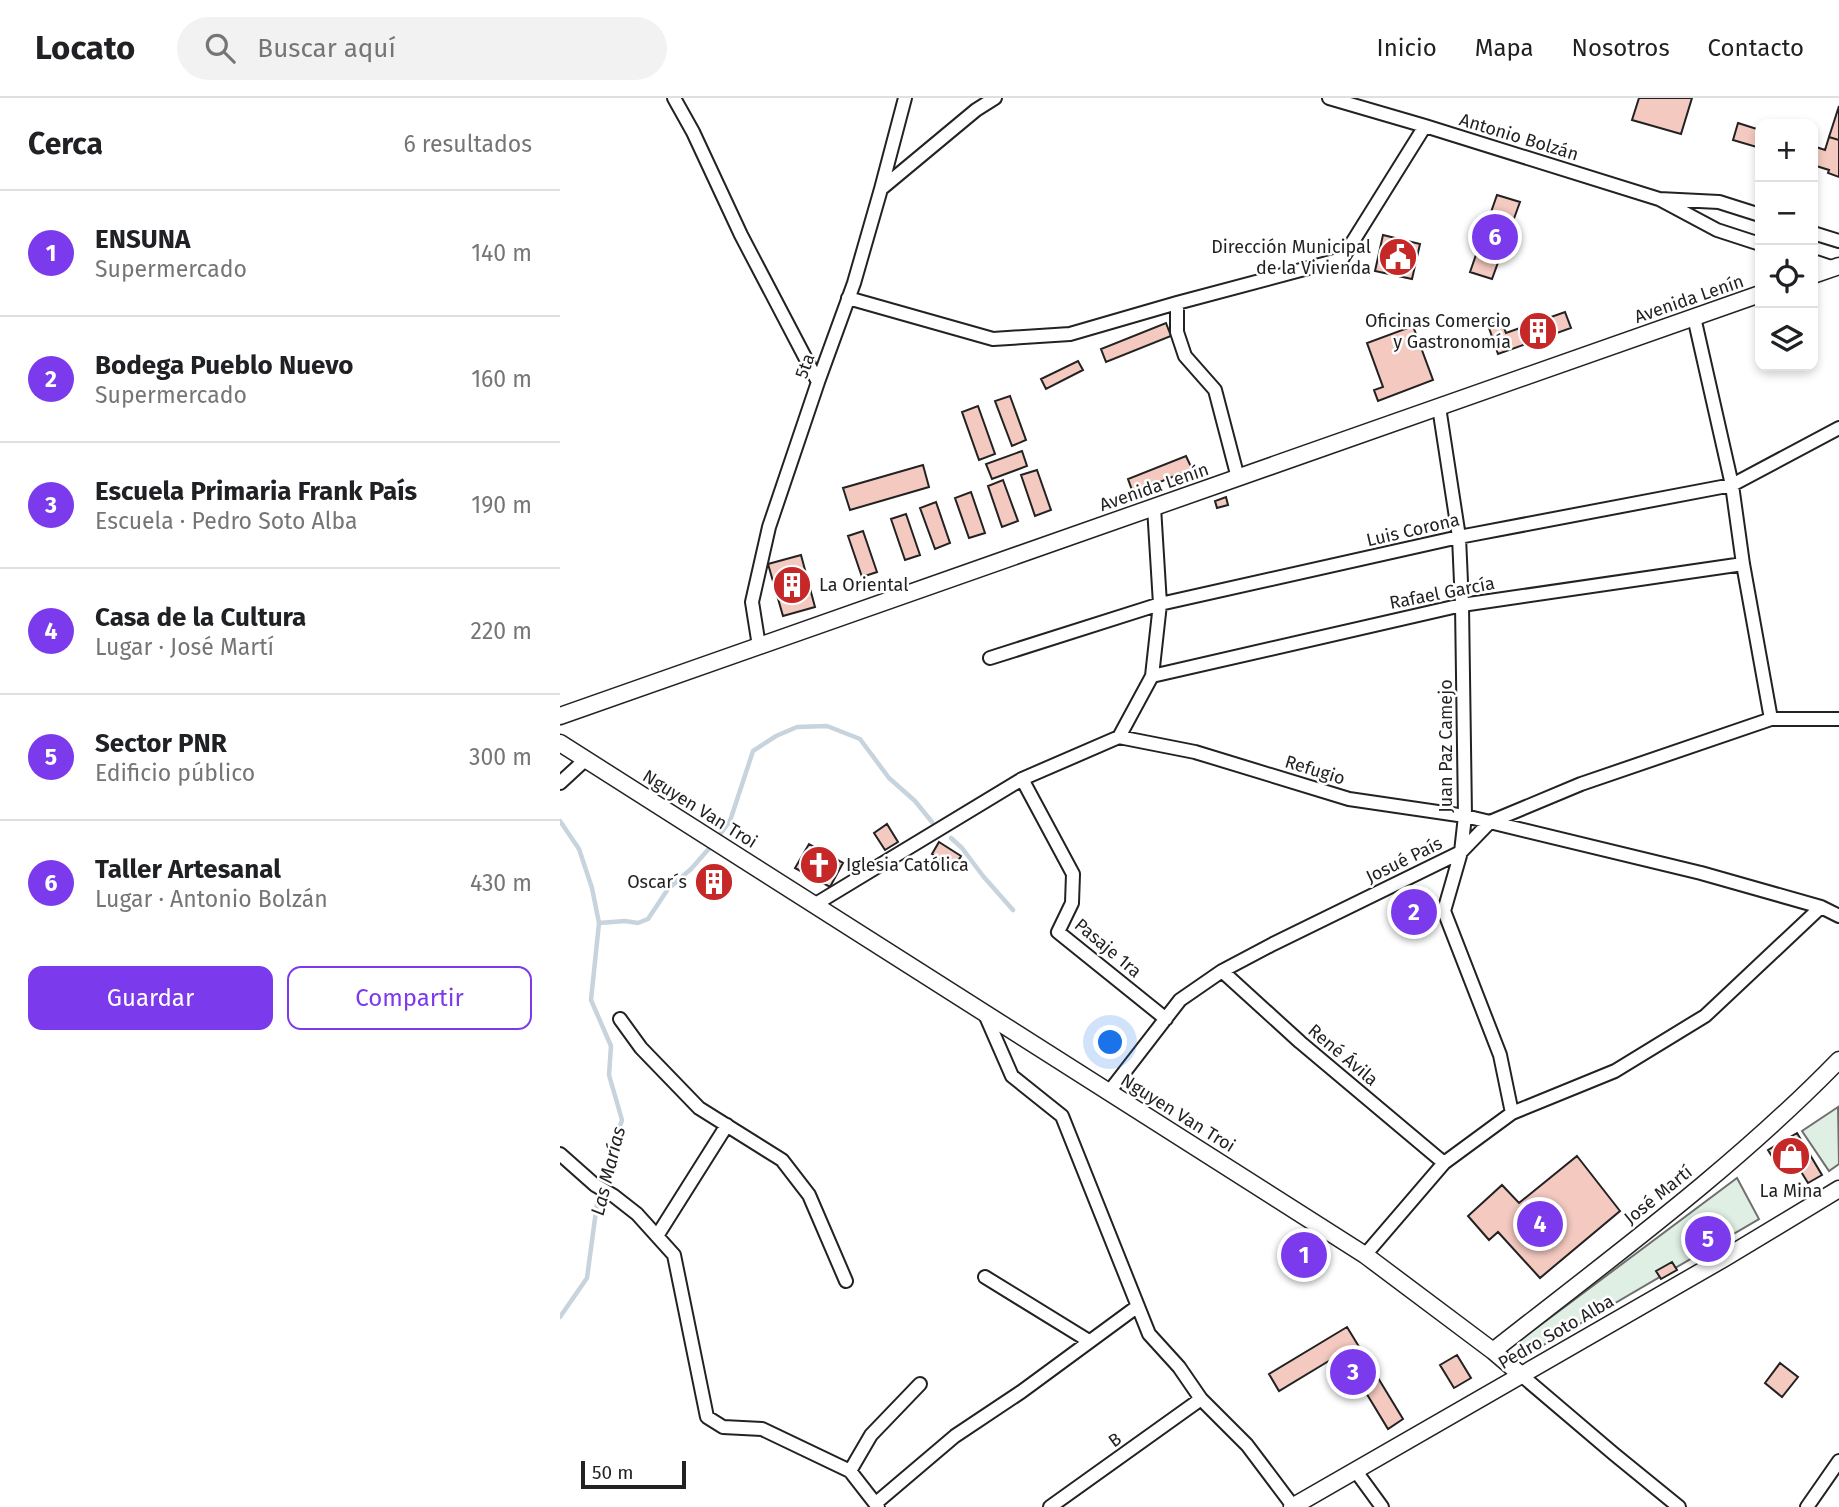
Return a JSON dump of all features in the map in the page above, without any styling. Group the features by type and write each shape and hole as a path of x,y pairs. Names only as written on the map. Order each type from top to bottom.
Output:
{"street":[{"path":"674,98 693,132 741,235 818,382"},
{"name":"5ta","path":"759,646 752,602 769,527 848,298 905,98"},
{"path":"881,189 976,110 995,98"},
{"name":"Antonio Bolzán","path":"1329,98 1659,199 1717,230 1755,242"},
{"path":"848,298 993,339 1070,334 1342,259 1425,126"},
{"name":"Antonio Bolzán","path":"1659,199 1719,202 1755,213"},
{"path":"1818,235 1839,241"},
{"path":"1818,262 1837,268"},
{"path":"1818,274 1837,268"},
{"name":"Avenida Lenín","path":"560,716 1755,296"},
{"path":"1177,303 1177,332 1185,356 1215,390 1238,478"},
{"path":"1694,317 1732,485 1743,564 1771,719"},
{"name":"Juan Paz Camejo","path":"1438,407 1459,537 1465,816 1461,852 1444,911 1500,1055 1512,1113"},
{"name":"Luis Corona","path":"990,658 1160,604 1459,537 1732,485 1839,428"},
{"path":"814,905 1022,779 1119,737 1152,676 1160,604 1154,508"},
{"name":"Rafael García","path":"1152,676 1462,605 1743,564"},
{"name":"Josué País","path":"1109,1092 1180,1000 1222,971 1273,944 1461,852 1490,822 1581,784 1771,719 1839,719"},
{"name":"Refugio","path":"1119,737 1195,752 1349,799 1465,816 1701,873 1821,907 1839,916"},
{"name":"Nguyen Van Troi","path":"560,743 1366,1255 1493,1351 1679,1507"},
{"path":"560,783 586,759"},
{"name":"Pasaje 1ra","path":"1022,779 1073,873 1072,903 1058,932 1166,1019"},
{"path":"1366,1255 1444,1163 1512,1113 1615,1070 1705,1016 1821,907"},
{"name":"René Ávila","path":"1222,971 1300,1042 1444,1163"},
{"path":"984,1012 1012,1076 1062,1116 1149,1334 1179,1367 1200,1399 1247,1445 1293,1506"},
{"path":"620,1019 642,1048 699,1108 782,1160 809,1195 846,1281"},
{"name":"José Martí","path":"1493,1351 1694,1192 1795,1104 1839,1060"},
{"path":"657,1236 727,1125"},
{"path":"560,1154 595,1185 637,1214 674,1255 707,1416 723,1427 762,1429 850,1471 877,1505 955,1436 1021,1392 1138,1306"},
{"name":"Pedro Soto Alba","path":"1293,1506 1723,1259 1839,1189"},
{"path":"985,1278 1089,1341"},
{"path":"850,1471 871,1435 920,1384"},
{"name":"B","path":"1050,1507 1200,1399"},
{"path":"1807,1507 1839,1461"},
{"path":"1355,1470 1382,1507"}],"green space":[{"path":"1838,1107 1839,1164 1829,1171 1802,1131"},
{"path":"1737,1178 1759,1219 1528,1354 1519,1341"}],"building":[{"path":"1639,98 1692,98 1681,134 1632,120"},
{"path":"1839,106 1839,140 1829,137"},
{"path":"1738,123 1755,128 1755,147 1733,140"},
{"path":"1829,137 1839,140 1839,177 1818,167 1818,148 1825,150"},
{"path":"1497,195 1520,202 1492,279 1470,272"},
{"name":"Dirección Municipal de la Vivienda","path":"1383,235 1420,244 1412,279 1375,271"},
{"name":"Oficinas Comercio y Gastronomía","path":"1565,312 1571,328 1498,354 1488,325 1501,320 1506,333"},
{"path":"1166,323 1171,336 1106,362 1101,349"},
{"path":"1413,326 1433,380 1378,401 1374,390 1383,387 1367,343"},
{"path":"1078,361 1083,370 1046,389 1041,379"},
{"path":"1010,396 1026,440 1012,446 995,401"},
{"path":"978,406 995,454 979,460 962,412"},
{"path":"1022,451 1027,466 992,479 986,464"},
{"path":"1186,456 1192,469 1133,493 1128,479"},
{"path":"923,465 929,487 850,510 843,488"},
{"path":"1037,470 1051,510 1035,516 1021,475"},
{"path":"1003,480 1018,521 1002,527 988,486"},
{"path":"971,492 985,533 969,538 955,498"},
{"path":"1226,497 1228,505 1217,508 1215,501"},
{"path":"936,502 950,543 935,549 920,508"},
{"path":"906,514 920,555 905,560 891,519"},
{"path":"863,531 877,572 862,577 848,536"},
{"name":"La Oriental","path":"801,555 815,607 783,616 768,564"},
{"path":"887,824 898,842 885,850 874,833"},
{"path":"939,842 961,856 954,868 932,854"},
{"name":"Iglesia Católica","path":"809,844 843,863 830,887 795,868"},
{"name":"Oscar´s","path":"714,865 730,875 715,899 699,889"},
{"path":"1415,888 1432,927 1414,936 1396,896"},
{"name":"La Mina","path":"1797,1133 1822,1175 1808,1183 1795,1162 1781,1171 1768,1150"},
{"path":"1577,1156 1620,1211 1540,1278 1498,1232 1489,1240 1468,1216 1502,1185 1519,1203"},
{"path":"1298,1231 1329,1252 1310,1280 1279,1259"},
{"path":"1712,1231 1718,1240 1704,1247 1698,1239"},
{"path":"1672,1262 1677,1270 1661,1279 1656,1271"},
{"path":"1347,1327 1403,1419 1388,1429 1342,1353 1279,1391 1269,1374"},
{"path":"1457,1355 1471,1378 1454,1388 1440,1365"},
{"path":"1780,1363 1798,1377 1782,1397 1765,1383"}],"waterway":[{"path":"718,837 730,821 753,751 776,736 797,727 827,726 860,739 889,778 915,801 932,822"},
{"path":"560,821 579,849 592,888 599,923"},
{"path":"951,838 1013,910"},
{"name":"Las Marías","path":"560,1317 587,1278 598,1196 622,1120 609,1075 611,1046 591,1000 599,923 638,923 648,919 668,889 691,869 713,844"}],"place":[{"name":"Taller Artesanal","path":"1495,237"},
{"name":"Dirección Municipal de la Vivienda","path":"1398,257"},
{"name":"Oficinas Comercio y Gastronomía","path":"1538,331"},
{"name":"La Oriental","path":"792,585"},
{"name":"Iglesia Católica","path":"819,865"},
{"name":"Oscar´s","path":"714,882"},
{"name":"Bodega Pueblo Nuevo","path":"1414,912"},
{"name":"La Mina","path":"1791,1156"},
{"name":"Casa de la Cultura","path":"1540,1224"},
{"name":"Sector PNR","path":"1708,1239"},
{"name":"ENSUNA","path":"1304,1255"},
{"name":"Escuela Primaria Frank País","path":"1353,1372"}]}
